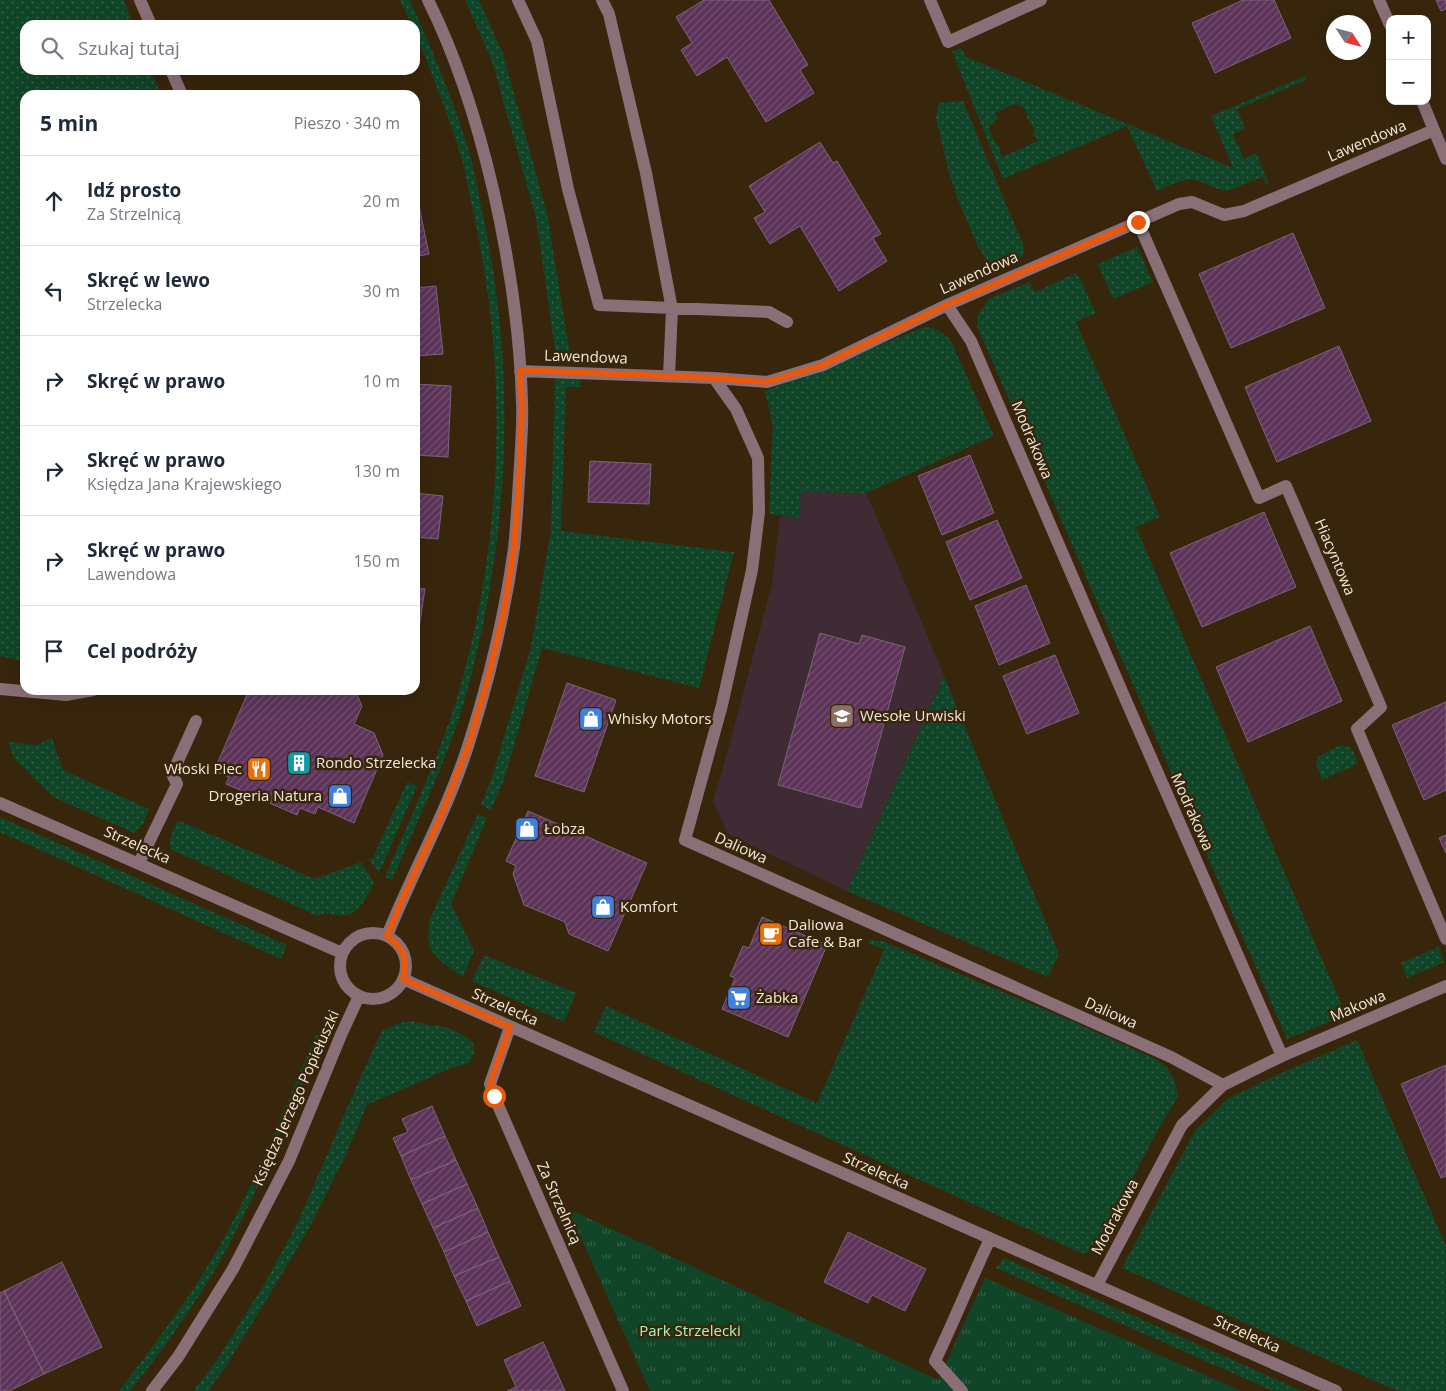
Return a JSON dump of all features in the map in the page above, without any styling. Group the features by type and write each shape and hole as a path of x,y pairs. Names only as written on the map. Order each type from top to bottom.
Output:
{"street":[{"path":"140,0 149,20"},
{"path":"387,936 440,818 469,744 488,678 504,611 514,547 519,484 522,404 520,370 510,273 500,218 483,149 461,78 428,0"},
{"path":"518,0 537,41 568,189 599,305 769,312 787,322"},
{"path":"602,0 609,14 646,173 672,309 669,376"},
{"path":"930,0 948,42 1041,0"},
{"path":"1379,0 1386,16"},
{"path":"173,75 180,90"},
{"path":"1424,105 1446,159"},
{"name":"Lawendowa","path":"520,370 767,382 823,365 947,305 1179,204 1192,202 1224,215 1244,210 1434,130"},
{"name":"Hiacyntowa","path":"1138,222 1259,498 1286,486 1381,707 1357,729 1446,939"},
{"name":"Modrakowa","path":"947,305 971,341 1282,1056 1223,1085 1182,1126 1097,1285"},
{"name":"Daliowa","path":"714,378 736,409 758,458 759,512 752,570 722,705 685,840 1171,1058 1223,1085"},
{"path":"0,689 20,691"},
{"path":"139,863 177,784 172,774 196,721"},
{"name":"Strzelecka","path":"0,803 342,953"},
{"path":"377,933 387,936 396,942 402,950 405,959 406,969 398,988 390,995 380,999 369,999 350,991 340,973 342,953 348,944 357,937 366,934 377,933"},
{"name":"Strzelecka","path":"403,979 1336,1391"},
{"name":"Makowa","path":"1282,1056 1446,986"},
{"name":"Księdza Jerzego Popiełuszki","path":"152,1391 178,1357 238,1261 289,1161 359,996"},
{"name":"Za Strzelnicą","path":"510,1027 490,1084 623,1391"},
{"path":"962,1391 935,1361 990,1239"}],"shaded area":[{"path":"801,492 866,493 944,676 847,891 728,834 713,801 772,584 780,516 799,518"}],"green space":[{"path":"0,0 124,0 131,20 20,20 20,75 153,75 159,90 20,90 20,661 0,656"},
{"path":"400,0 410,0 419,20 410,20"},
{"path":"465,0 479,0 503,54 547,213 570,355 556,355 536,218 492,61"},
{"path":"420,23 458,118 471,158 477,187 494,277 501,338 504,399 503,461 499,522 491,582 479,643 464,702 431,792 392,880 385,877 441,743 457,698 472,639 484,579 492,519 496,458 493,336 485,275 462,160 420,44"},
{"path":"961,48 966,57 1233,168 1211,116 1305,76 1306,80 1237,109 1245,128 1233,134 1244,159 1256,153 1269,184 1266,185 1262,177 1227,191 1198,181 1186,180 1157,191 1127,126 1003,179 952,51","holes":["1016,104 1023,107 1034,129 1033,136 1039,139 1002,157 989,126 998,118 995,115 996,112"]},
{"path":"963,101 1024,247 1023,255 1020,258 994,270 978,247 960,204 950,177 936,118 939,103"},
{"path":"1137,247 1153,282 1113,299 1098,264"},
{"path":"1077,273 1096,313 1076,322 1160,517 1136,527 1346,1015 1287,1039 977,326 978,315 988,299 1030,282 1035,292"},
{"path":"924,327 937,329 950,339 994,436 866,493 801,492 799,518 769,514 773,426 765,391"},
{"path":"555,378 580,378 581,387 566,387 561,531 734,552 699,688 542,648 504,780 491,810 481,805 492,777 531,647 551,529"},
{"path":"944,676 1059,954 1048,977 847,891"},
{"path":"52,738 63,770 149,809 143,824 134,833 53,797 14,758 8,742 37,745"},
{"path":"1340,745 1348,747 1353,751 1358,764 1322,780 1316,763 1318,757"},
{"path":"407,782 417,786 379,873 369,859 373,858"},
{"path":"478,814 487,818 451,904 474,950 463,977 435,956 430,947 428,937 430,919"},
{"path":"0,817 287,945 281,959 0,832"},
{"path":"177,821 315,879 361,862 374,883 365,901 351,913 338,915 326,913 318,916 170,849 170,838"},
{"path":"873,940 882,941 1074,1022 1153,1058 1166,1066 1174,1078 1178,1096 1161,1124 1096,1247 1091,1251 1081,1253 594,1032 606,1006 817,1103 884,950 867,942"},
{"path":"1439,947 1444,962 1407,978 1401,963"},
{"path":"484,955 576,993 564,1022 472,981"},
{"path":"411,1021 446,1027 466,1037 474,1044 474,1054 469,1063 451,1068 367,1105 345,1157 306,1234 227,1365 208,1391 193,1391 217,1360 265,1283 298,1222 382,1031 399,1023"},
{"path":"316,1035 324,1037 283,1132 216,1269 189,1311 130,1391 119,1391 180,1309 221,1244 276,1129"},
{"path":"1357,1040 1446,1246 1446,1391 1397,1391 1122,1268 1195,1131 1227,1099"},
{"name":"Park Strzelecki","path":"568,1209 938,1380 985,1278 1241,1391 650,1391"},
{"path":"1004,1258 1302,1391 1273,1391 996,1268"}],"building":[{"path":"704,0 769,0 808,65 800,70 814,93 766,122 727,57 697,76 681,50 692,43 676,17"},
{"path":"1243,0 1274,0 1291,38 1215,73 1192,23"},
{"path":"1436,0 1446,0 1446,9 1441,11"},
{"path":"820,142 833,163 837,161 881,234 873,238 887,261 839,291 800,226 770,244 754,218 765,212 749,186"},
{"path":"420,211 429,254 420,256"},
{"path":"1293,233 1325,308 1231,348 1199,274"},
{"path":"436,286 443,354 420,356 420,288"},
{"path":"1339,346 1371,421 1277,462 1245,387"},
{"path":"420,384 451,386 448,457 420,455"},
{"path":"970,455 994,513 942,535 918,476"},
{"path":"590,461 651,464 649,504 588,502"},
{"path":"420,494 443,496 438,539 420,537"},
{"path":"1264,512 1296,587 1202,627 1170,553"},
{"path":"997,520 1022,578 970,600 946,542"},
{"path":"1026,585 1050,643 999,665 975,606"},
{"path":"420,588 425,589 420,621"},
{"path":"1310,626 1342,701 1248,742 1216,667"},
{"name":"Wesołe Urwiski","path":"820,633 859,644 862,635 905,647 861,808 778,785"},
{"path":"1055,655 1079,713 1027,734 1003,676"},
{"path":"567,683 616,700 584,792 535,776"},
{"name":"Rondo Strzelecka","path":"247,695 357,695 362,706 354,724 374,733 383,755 354,823 318,807 315,814 300,808 297,815 226,784 229,777 214,771"},
{"path":"1446,702 1446,790 1424,800 1392,725"},
{"path":"528,811 647,863 608,951 569,934 565,922 524,905 513,874 516,866 506,861"},
{"path":"1446,835 1446,853 1439,838"},
{"path":"762,917 827,945 788,1037 722,1009 735,978 730,976 743,946 749,948"},
{"path":"1446,1065 1446,1176 1441,1178 1401,1084"},
{"path":"432,1106 445,1136 401,1156 393,1138 408,1132 402,1119"},
{"path":"445,1136 456,1160 411,1180 401,1156"},
{"path":"456,1160 467,1184 422,1204 411,1180"},
{"path":"467,1184 478,1208 433,1228 422,1204"},
{"path":"478,1208 488,1232 444,1252 433,1228"},
{"path":"488,1232 499,1257 454,1276 444,1252"},
{"path":"848,1232 926,1269 905,1311 872,1295 868,1303 824,1282"},
{"path":"499,1257 510,1281 466,1301 454,1276"},
{"path":"62,1262 102,1347 44,1374 4,1291"},
{"path":"510,1281 521,1306 477,1326 466,1301"},
{"path":"4,1291 44,1374 9,1391 0,1391 0,1293"},
{"path":"543,1342 565,1391 507,1391 516,1387 504,1360"}],"place":[{"name":"Wesołe Urwiski","path":"842,716"},
{"name":"Whisky Motors","path":"591,719"},
{"name":"Rondo Strzelecka","path":"299,763"},
{"name":"Włoski Piec","path":"259,769"},
{"name":"Drogeria Natura","path":"340,796"},
{"name":"Łobza","path":"527,829"},
{"name":"Komfort","path":"603,907"},
{"name":"Daliowa Cafe & Bar","path":"771,934"},
{"name":"Żabka","path":"739,998"}],"route":[{"path":"494,1096 490,1084 510,1027 403,979 406,969 402,950 396,942 387,936 440,818 469,744 488,678 504,611 514,547 519,484 522,404 520,370 767,382 823,365 947,305 1138,222"}]}
